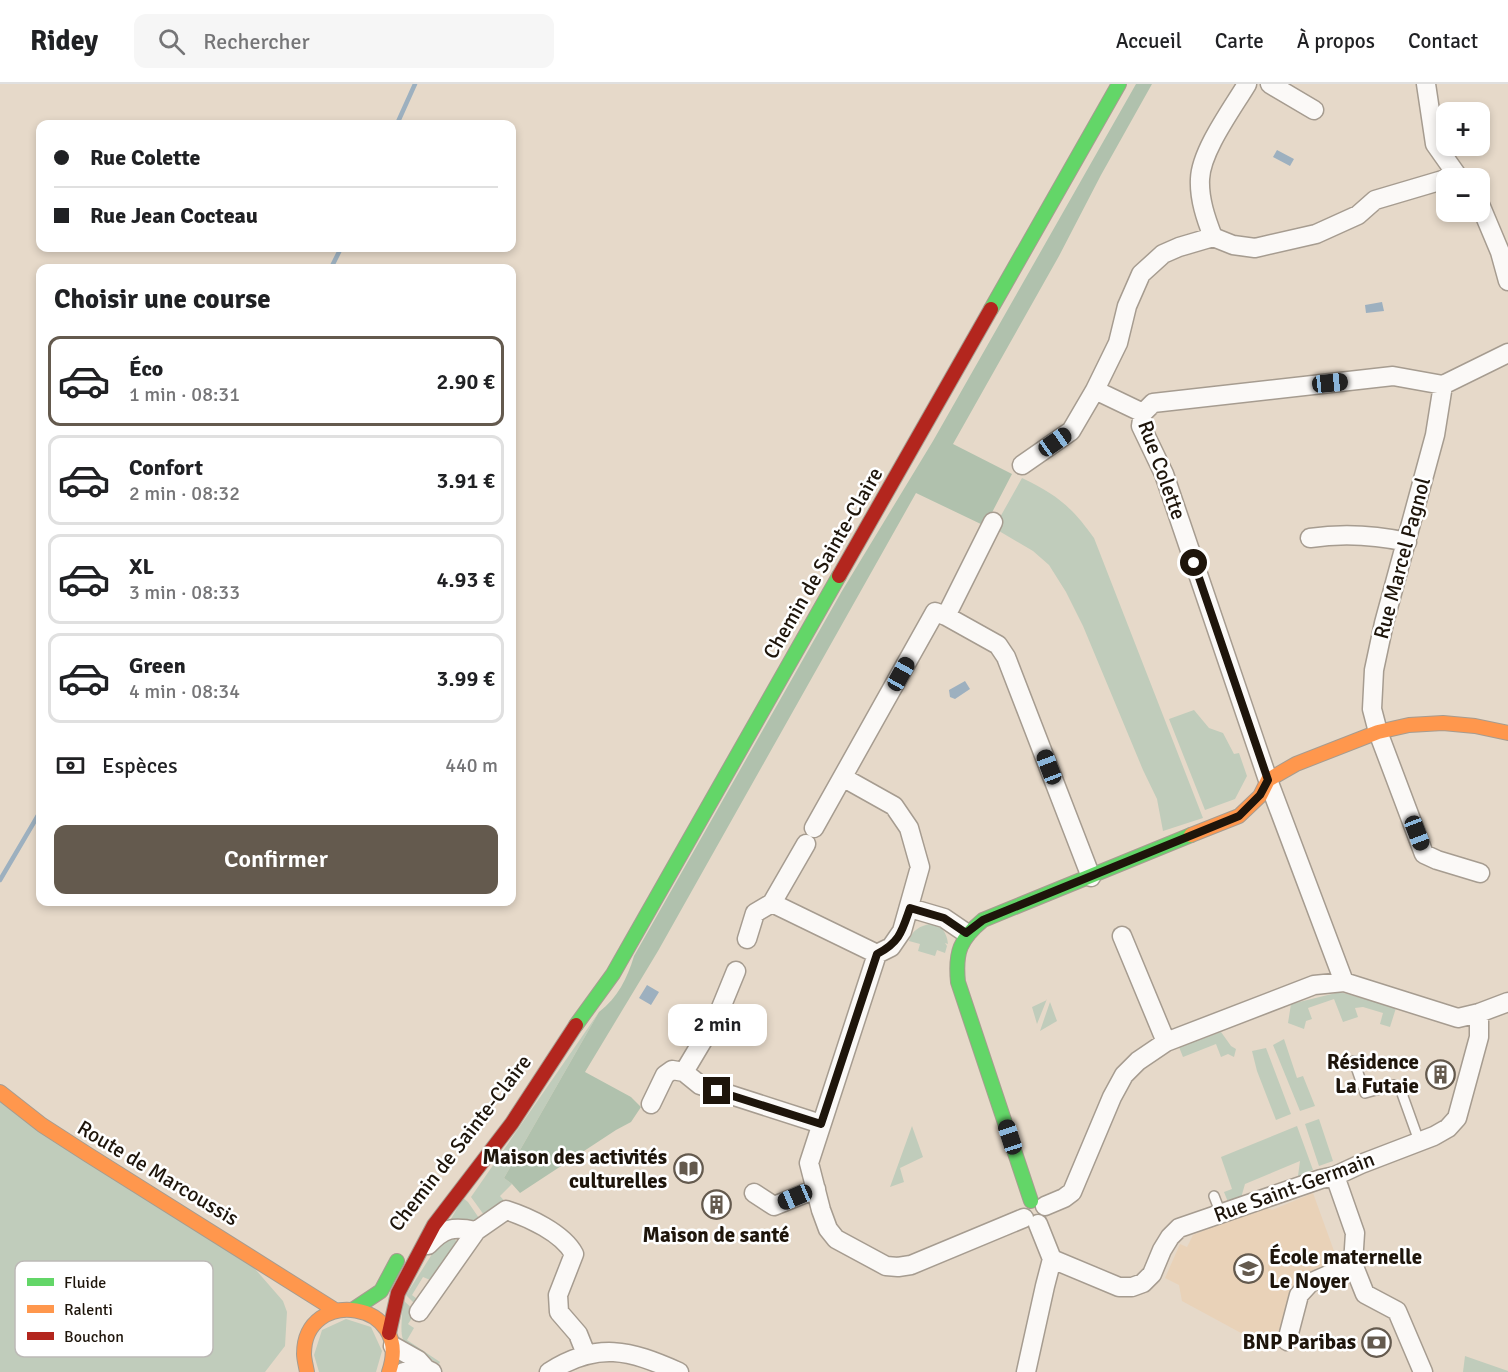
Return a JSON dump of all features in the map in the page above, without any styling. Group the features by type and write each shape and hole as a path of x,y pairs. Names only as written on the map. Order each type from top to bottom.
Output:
{"main road":[{"name":"Chemin de Sainte-Claire","path":"354,1309 381,1291 409,1253 434,1225 512,1123 554,1057 614,974 1119,84"},
{"path":"1034,1212 958,982 955,964 966,933 983,920 1239,816 1260,795 1268,780 1296,764 1378,732 1409,725 1443,723 1475,726 1508,733"},
{"name":"Chemin de Sainte-Claire","path":"416,1229 502,1116 554,1057"},
{"name":"Route de Marcoussis","path":"0,1092 45,1128 246,1252 296,1287 335,1310"},
{"name":"Chemin de Sainte-Claire","path":"389,1372 393,1361 391,1340 398,1293 409,1253"},
{"path":"296,1287 302,1303"},
{"path":"307,1372 303,1349 307,1324 335,1310 354,1309 368,1313 380,1322 391,1340"},
{"path":"291,1364 303,1349"}],"street":[{"path":"1213,237 1205,216 1200,179 1205,156 1247,84"},
{"path":"1270,84 1314,110"},
{"path":"1426,84 1435,144 1447,168"},
{"path":"1022,465 1071,431 1095,390 1118,343 1127,306 1141,274 1163,254 1213,237 1233,245 1255,248 1316,234 1358,215 1375,200 1436,183"},
{"path":"1487,222 1500,252 1508,281"},
{"path":"1143,413 1153,403 1393,376 1443,385 1508,353"},
{"name":"Rue Marcel Pagnol","path":"1443,385 1435,435 1384,623 1374,670 1372,709 1378,732 1424,854 1480,873"},
{"name":"Rue Colette","path":"1095,390 1143,413 1141,426 1164,474 1268,780 1344,982"},
{"path":"747,939 756,913 772,903 993,522"},
{"path":"1310,538 1331,534 1381,536 1407,542"},
{"path":"940,614 998,645 1006,657 1091,877"},
{"path":"844,778 894,806 909,828 920,867 902,931 891,947 877,954 809,1163 828,1229 836,1239 886,1266 911,1265 1064,1198 1072,1192 1112,1097 1124,1075 1138,1061 1163,1048 1304,988 1344,982 1458,1018 1508,1002"},
{"path":"772,903 877,954"},
{"path":"910,908 944,918 966,933"},
{"path":"1122,936 1163,1048"},
{"path":"684,1072 718,1015 736,971"},
{"name":"Rue Saint-Germain","path":"1053,1258 1119,1287 1132,1287 1143,1283 1152,1274 1162,1250 1179,1228 1332,1177 1448,1128 1457,1118 1479,1037 1479,1013"},
{"path":"651,1104 665,1075 672,1070 684,1072 700,1085 821,1124"},
{"path":"1332,1177 1355,1233 1353,1264 1365,1294 1397,1311 1423,1372"},
{"path":"751,1189 774,1206 816,1189"},
{"path":"419,1312 476,1231 506,1210 524,1215 568,1243 574,1254 558,1295 559,1312 578,1334 586,1354"},
{"path":"1026,1372 1053,1258 1034,1212"},
{"path":"409,1253 439,1234 458,1227 476,1231"},
{"path":"1287,1341 1299,1295 1310,1283 1353,1264"},
{"path":"391,1340 418,1359 429,1370"},
{"path":"549,1372 565,1362 586,1354 622,1352 679,1372"},
{"path":"404,1372 429,1370"}],"lane":[{"path":"1354,1061 1365,1093 1394,1085 1400,1088 1419,1141"},
{"path":"1214,1196 1221,1214"}],"shaded area":[{"name":"École maternelle Le Noyer","path":"1313,1193 1338,1262 1297,1279 1276,1345 1241,1333 1182,1301 1179,1285 1165,1278 1180,1244 1187,1247 1193,1235 1235,1217 1266,1208 1272,1210"}],"green space":[{"path":"1136,84 1152,84 1059,256 953,444 1012,474 985,526 916,493 658,951 585,1072 631,1097 641,1107 631,1122 520,1193 504,1178 599,1012 612,1000 621,987 634,956 842,591 933,441"},
{"path":"1022,478 1062,502 1094,538 1203,818 1163,831 1157,799 1083,626 1066,592 1049,565 1033,551 994,528"},
{"path":"1194,710 1209,728 1223,733 1234,754 1239,753 1247,776 1235,799 1205,810 1169,719"},
{"path":"930,924 938,926 945,933 948,944 945,943 947,946 945,953 937,950 935,956 918,951 920,944 909,941 917,929"},
{"path":"1340,992 1396,1008 1390,1027 1380,1024 1383,1013 1363,1007 1355,1008 1358,1017 1343,1022 1334,999 1308,1008 1312,1019 1306,1021 1304,1029 1288,1023 1291,1004"},
{"path":"1047,1000 1037,1024 1032,1007"},
{"path":"1050,1002 1057,1021 1040,1031"},
{"path":"599,1012 504,1178 512,1184 500,1196 507,1204 500,1209 494,1207 484,1215 471,1197"},
{"path":"1221,1032 1236,1049 1234,1057 1228,1054 1221,1057 1216,1044 1183,1057 1179,1047"},
{"path":"1284,1039 1297,1078 1303,1076 1315,1106 1300,1111 1273,1045"},
{"path":"1266,1048 1291,1114 1276,1120 1257,1071 1252,1051"},
{"path":"0,1101 249,1262 283,1301 287,1312 285,1346 265,1372 0,1372"},
{"path":"1319,1119 1333,1161 1319,1166 1305,1124"},
{"path":"912,1126 923,1157 900,1168 904,1182 890,1187"},
{"path":"1297,1126 1313,1170 1298,1176 1300,1161 1245,1184 1241,1198 1228,1202 1224,1192 1232,1189 1221,1157"},
{"path":"463,1198 481,1221 447,1226"},
{"path":"454,1238 458,1244 435,1282 423,1277 412,1295 421,1302 418,1307 406,1295 441,1240"},
{"path":"403,1300 416,1312 408,1324 414,1328 407,1340 440,1362 439,1364 404,1342 401,1328"},
{"path":"346,1319 371,1327 382,1351 376,1372 319,1372 314,1355 322,1330"},
{"path":"1465,1356 1508,1371 1508,1372 1463,1372"}],"water":[{"path":"1277,150 1294,159 1290,166 1273,157"},
{"path":"1382,302 1384,311 1366,313 1365,305"},
{"path":"965,681 970,689 955,699 950,697 949,690"},
{"path":"647,985 659,992 651,1005 639,998"}],"waterway":[{"path":"399,120 415,84"},
{"path":"333,264 339,252"},
{"path":"0,880 36,819"}],"traffic: fast":[{"path":"991,309 1119,84"},
{"path":"576,1025 613,974 839,576"},
{"path":"1031,1201 958,982 957,962 964,940 983,920 1191,835"},
{"path":"354,1309 381,1291 397,1261"}],"traffic: slow":[{"path":"1191,835 1239,816 1260,796 1268,780 1296,764 1378,732 1409,725 1443,723 1475,726 1508,733"},
{"path":"0,1092 42,1125 335,1310"},
{"path":"307,1372 304,1354 309,1332 321,1318 337,1311 356,1310 373,1317 386,1329 393,1348 389,1372"}],"traffic: jam":[{"path":"839,576 991,309"},
{"path":"389,1333 398,1293 434,1225 512,1123 576,1025"}],"place":[{"name":"Résidence La Futaie","path":"1440,1074"},
{"name":"Maison des activités culturelles","path":"688,1169"},
{"name":"Maison de santé","path":"716,1204"},
{"name":"École maternelle Le Noyer","path":"1248,1269"},
{"name":"BNP Paribas","path":"1377,1342"}],"route":[{"path":"717,1091 821,1124 877,954 891,947 902,931 910,908 944,918 966,933 983,920 1239,816 1260,795 1268,780 1194,563"}]}
